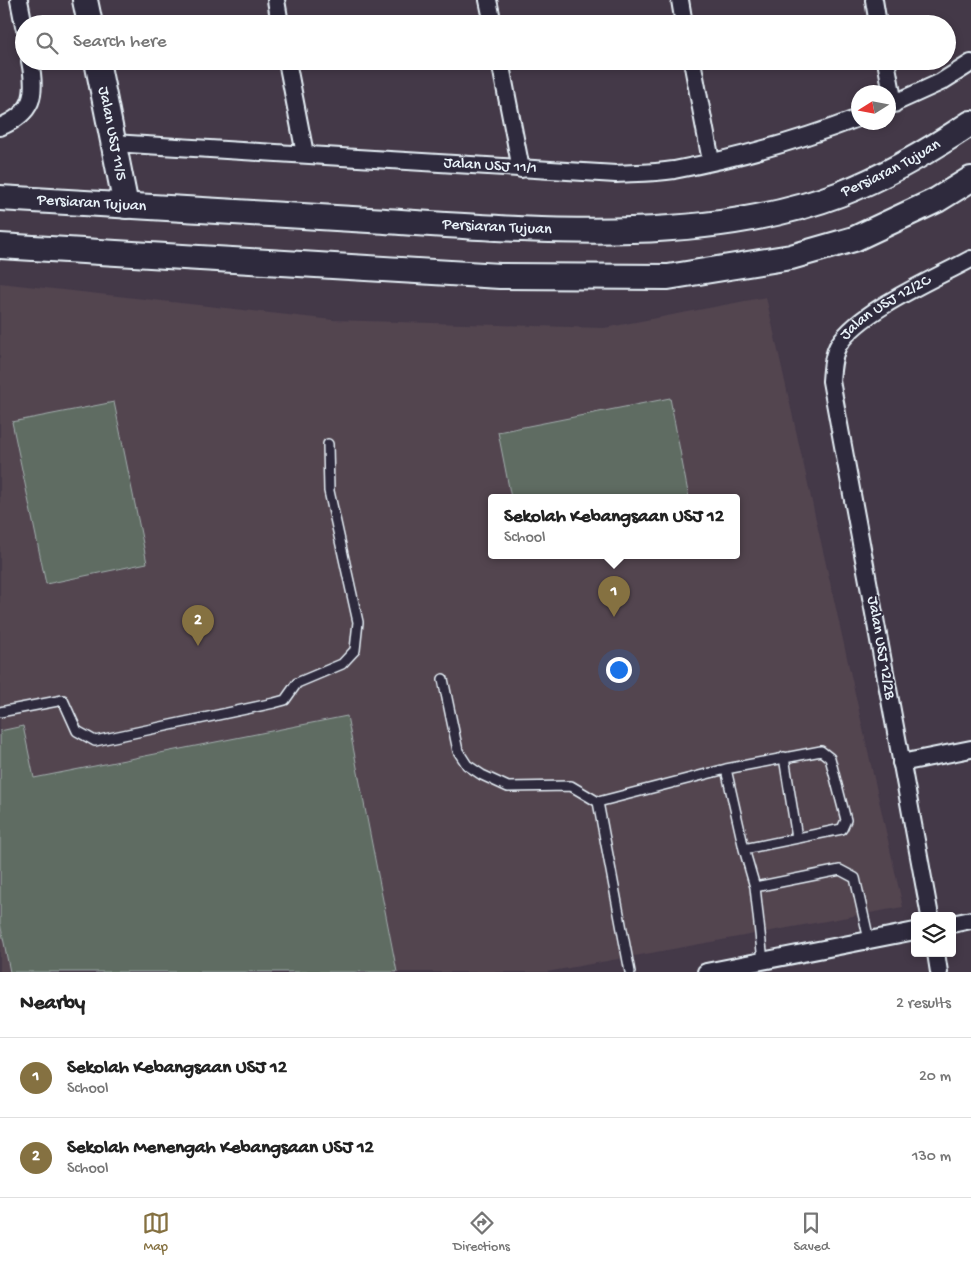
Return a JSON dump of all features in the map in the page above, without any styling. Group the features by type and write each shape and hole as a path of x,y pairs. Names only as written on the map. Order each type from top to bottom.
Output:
{"main road":[{"path":"85,0 88,15"},
{"name":"Jalan USJ 11/5","path":"99,70 126,206"},
{"name":"Persiaran Tujuan","path":"0,198 503,228 664,230 718,223 782,211 838,195 888,174 971,123"},
{"path":"0,246 500,276 668,277 791,257 854,239 937,200 971,179"}],"street":[{"path":"19,0 22,15"},
{"path":"276,0 278,15"},
{"path":"488,0 491,15"},
{"path":"680,0 682,15"},
{"path":"874,0 876,15"},
{"path":"896,103 941,82 971,63"},
{"path":"0,127 18,119 30,105 33,86 32,70"},
{"path":"289,70 305,154"},
{"path":"502,70 521,168"},
{"path":"694,70 711,161"},
{"path":"887,70 889,85"},
{"name":"Jalan USJ 11/1","path":"113,143 616,174 672,170 742,156 807,137 851,121"},
{"name":"Jalan USJ 12/2C","path":"831,381 832,363 838,345 850,330 881,308 971,259"},
{"name":"Jalan USJ 12/2B","path":"831,381 929,912"},
{"path":"901,763 971,749"},
{"path":"956,923 971,920"},
{"path":"706,972 764,966 911,932"},
{"path":"937,957 939,972"}],"lane":[{"path":"0,712 63,700 77,731 95,742 285,700 297,683 319,676 342,664 355,650 358,622 329,491 328,444"},
{"path":"443,680 458,751 467,765 482,775 508,787 571,786 598,802 726,769 784,757 820,751 830,758 846,820 842,829 744,849"},
{"path":"784,757 797,838"},
{"path":"726,769 744,849 755,887 764,966"},
{"path":"598,802 630,972"},
{"path":"755,887 840,870 855,878 870,940"}],"shaded area":[{"path":"0,283 333,320 604,328 766,297 903,907 547,972 0,972"}],"green space":[{"path":"670,398 688,494 510,494 498,432"},
{"path":"114,402 147,563 46,584 12,422"},
{"path":"347,716 397,972 10,972 0,923 0,731 23,726 34,778"}],"place":[{"name":"Sekolah Kebangsaan USJ 12","path":"614,617"},
{"name":"Sekolah Menengah Kebangsaan USJ 12","path":"198,646"}]}
